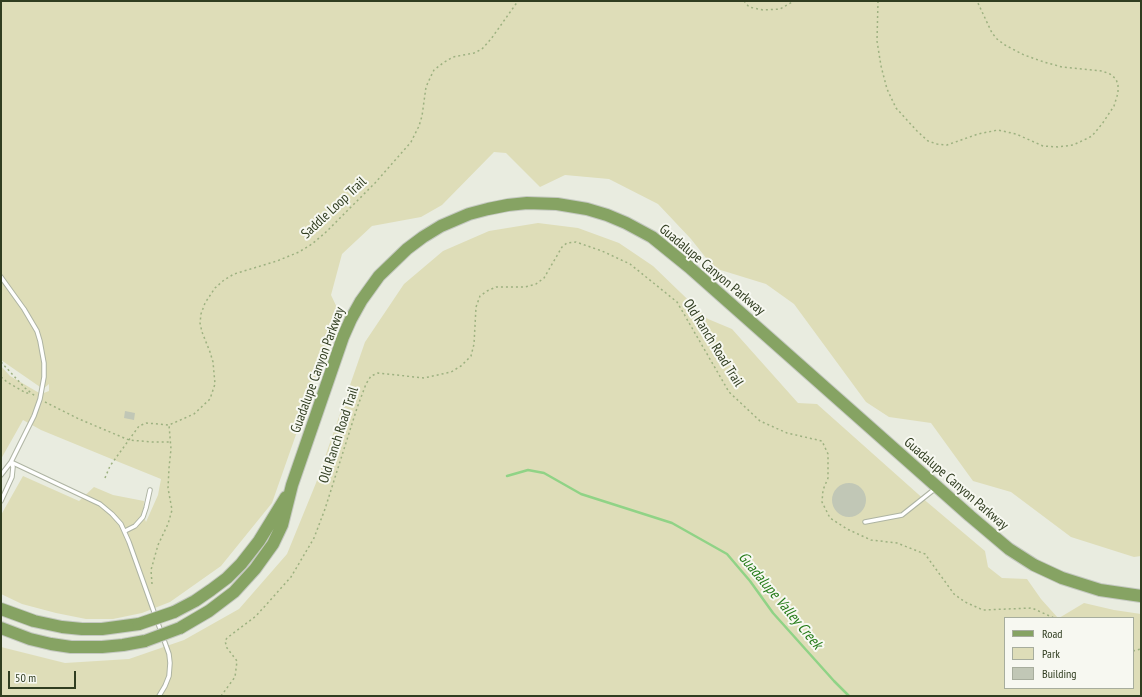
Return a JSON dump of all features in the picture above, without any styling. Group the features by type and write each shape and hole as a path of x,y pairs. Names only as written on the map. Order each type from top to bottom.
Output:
{"main road":[{"name":"Guadalupe Canyon Parkway","path":"1,628 30,639 51,644 71,647 108,647 145,641 180,628 205,614 226,599 242,585 259,565 278,535 286,515 292,485 345,332 361,301 379,276 400,255 415,243 432,231 450,222 469,214 497,207 537,203 578,207 597,212 630,225 660,243 686,264 1009,549 1034,565 1062,578 1110,592 1141,596"},
{"name":"Guadalupe Canyon Parkway","path":"1,608 34,621 52,626 102,629 139,624 174,612 207,593 227,578 241,564 268,528 292,485"}],"lane":[{"path":"1,277 28,315 40,340 44,363 44,377 40,400 34,416 11,462 1,475"},
{"path":"1,501 12,477 13,467 11,462"},
{"path":"11,462 100,504 112,514 125,531 169,654 169,676 159,696"},
{"path":"865,522 902,515 937,487"},
{"path":"125,531 135,526 143,517 150,490"}],"path":[{"name":"Saddle Loop Trail","path":"169,425 194,414 210,399 215,384 212,357 200,323 203,308 210,293 229,276 292,256 305,249 325,233 375,183 415,136 421,121 426,87 434,70 453,58 470,54 482,49 518,1"},
{"path":"744,1 749,7 763,10 780,8 794,1"},
{"path":"878,1 877,41 887,89 896,108 916,131 928,141 946,145 978,134 998,130 1010,132 1043,146 1058,147 1073,145 1092,136 1114,106 1119,89 1116,79 1110,74 1102,71 1062,67 1044,62 1024,55 1005,45 997,40 992,33 977,1"},
{"name":"Old Ranch Road Trail","path":"221,696 235,677 237,661 227,648 225,642 227,638 256,616 291,577 314,538 326,509 357,408 366,384 371,376 378,373 424,378 451,372 461,366 471,356 474,344 476,307 480,296 496,287 525,287 536,284 544,278 562,247 567,243 576,242 602,251 630,264 677,302 729,392 760,421 787,433 822,441 828,454 828,478 823,490 822,502 830,518 847,529 871,540 897,543 925,554 954,594 965,602 983,610 1032,608 1052,617"},
{"path":"1,362 25,388 40,400 79,419 130,440 171,442"},
{"path":"1,377 7,382 31,393"},
{"path":"105,478 110,466 139,426 146,423 169,425 171,449 168,488 172,510 168,524 158,545 151,570 152,585"}],"green space":[{"path":"1,1 1141,1 1141,556 1134,557 1071,537 1011,492 973,481 931,423 889,417 866,402 794,304 766,284 714,268 691,239 658,204 609,179 565,175 540,187 506,153 494,152 442,205 421,217 372,226 342,254 331,295 339,312 272,503 221,566 170,602 142,613 113,619 86,619 56,613 22,604 1,594 1,515 23,476 79,501 94,487 113,495 144,501 143,514 146,522 158,495 161,479 41,430 23,420 1,459 1,366 10,376 41,394 49,391 49,384 43,389 1,360"},
{"path":"538,223 578,228 619,243 653,266 708,319 732,329 798,403 817,404 927,502 985,551 988,567 1002,578 1027,579 1041,599 1057,617 1004,617 1004,689 1134,689 1134,617 1061,617 1084,603 1141,614 1141,696 1,696 1,647 65,663 129,659 184,640 239,609 287,554 316,483 365,342 404,284 443,251 489,231"}],"building":[{"path":"125,411 135,413 134,420 124,418"},
{"path":"849,483 861,488 866,500 861,512 849,517 837,512 832,500 837,488"}],"waterway":[{"name":"Guadalupe Valley Creek","path":"507,476 528,470 544,473 581,494 672,523 727,554 750,581 773,613 849,696"}]}
